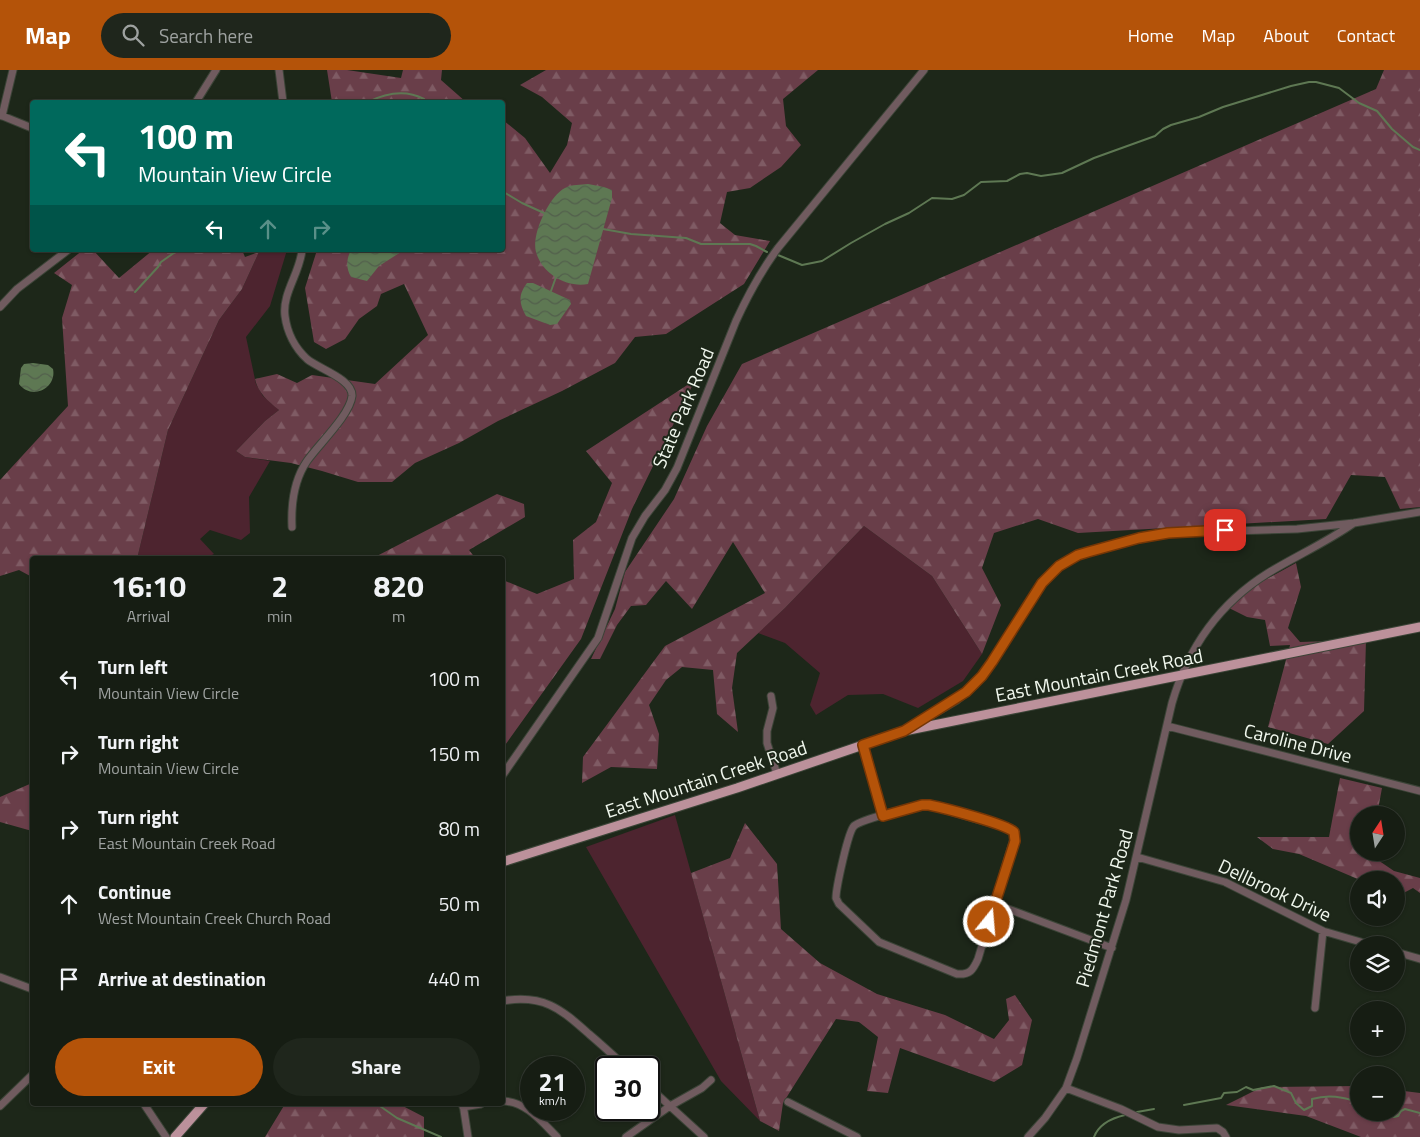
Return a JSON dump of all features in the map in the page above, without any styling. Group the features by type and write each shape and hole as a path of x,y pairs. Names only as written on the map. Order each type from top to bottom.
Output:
{"main road":[{"name":"East Mountain Creek Road","path":"505,861 778,774 904,731 1420,627"},
{"path":"175,1137 202,1106"}],"street":[{"path":"13,70 1,116 30,127"},
{"path":"197,100 216,70"},
{"path":"279,70 283,100"},
{"name":"State Park Road","path":"505,772 598,638 632,538 642,520 665,490 677,468 745,300 763,269 778,248 924,70"},
{"path":"0,307 24,283 65,252"},
{"path":"292,527 293,504 300,473 347,408 352,395 346,382 314,364 302,353 292,339 288,328 285,315 285,301 302,252"},
{"path":"904,731 957,700 975,684 992,662 1042,583 1059,566 1078,555 1139,538 1168,533 1297,529 1354,524 1420,512"},
{"name":"Piedmont Park Road","path":"1028,1137 1045,1118 1066,1088 1112,948 1137,857 1167,726 1181,675 1210,624 1239,594 1269,573 1354,524"},
{"path":"771,696 773,708 767,731 767,743 778,774"},
{"name":"Caroline Drive","path":"1167,726 1420,791"},
{"path":"863,745 883,816"},
{"path":"922,805 929,805 1013,830 1015,841 995,904 978,959 974,969 967,974 957,974 887,946 874,938 839,904 836,895 852,829 859,823 922,805"},
{"name":"Dellbrook Drive","path":"1137,857 1225,882 1323,931 1350,939"},
{"path":"995,904 1112,948"},
{"path":"1315,1008 1323,931"},
{"path":"1405,955 1420,959"},
{"path":"0,976 30,988"},
{"path":"505,1000 520,998 532,999 559,1008 614,1056"},
{"path":"0,1106 30,1077"},
{"path":"626,1137 670,1106 702,1088 711,1080"},
{"path":"1066,1088 1121,1109 1158,1127 1179,1130 1217,1128 1224,1132 1226,1137"},
{"path":"660,1097 704,1137"},
{"path":"505,1101 526,1108 557,1137"},
{"path":"788,1102 858,1137"},
{"path":"145,1106 166,1137"},
{"path":"463,1106 468,1137"}],"shaded area":[{"path":"259,252 286,252 270,306 246,337 256,384 263,396 279,410 265,421 236,451 245,457 270,461 249,497 250,533 241,540 210,530 200,539 214,554 210,556 138,556 168,430 219,320 242,289"},
{"path":"864,526 932,576 982,654 963,681 918,708 883,694 848,695 816,715 810,705 820,673 785,643 758,633 785,608"},
{"path":"675,815 760,1121 721,1081 586,847"}],"green space":[{"path":"327,70 347,70 401,78 403,70 442,70 441,80 464,100 332,100"},
{"path":"546,70 818,70 783,99 786,126 801,145 781,167 750,188 727,192 720,223 735,235 770,241 744,284 666,334 635,337 615,363 562,391 498,421 459,443 415,463 392,482 358,482 291,463 245,457 236,451 265,421 279,410 261,393 255,379 277,374 297,383 312,375 375,384 428,335 404,284 381,294 377,306 359,319 345,339 326,349 314,342 305,288 316,252 505,252 505,122 525,138 550,173 567,145 572,123 542,97 520,85"},
{"path":"1384,70 1420,70 1420,507 1400,509 1385,477 1351,475 1326,519 1078,533 1038,519 994,533 982,568 1001,605 982,654 932,576 864,526 785,608 737,653 732,688 738,732 717,714 713,670 682,667 666,680 649,705 659,734 657,769 611,767 582,783 583,757 665,646 765,593 733,542 692,609 666,581 646,605 631,606 617,625 600,659 591,659 615,609 625,572 674,499 707,426 742,364 1376,89"},
{"path":"80,252 95,252 119,278 151,252 243,252 245,257 259,252 242,289 219,320 168,430 138,556 30,556 30,576 19,570 0,576 0,480 68,406 62,318 72,285 54,273"},
{"path":"695,380 632,509 581,639 505,745 505,581 537,594 574,579 573,540 596,522 612,483 586,451"},
{"path":"497,494 524,504 525,517 469,550 474,556 377,556"},
{"path":"1296,563 1301,587 1288,628 1300,642 1366,640 1364,711 1328,744 1268,727 1290,645 1270,646 1265,620 1247,617 1227,607 1250,588"},
{"path":"1340,778 1382,788 1379,806 1350,806 1350,861 1379,861 1394,871 1350,871 1350,876 1299,854 1273,849 1257,837 1329,837"},
{"path":"30,784 30,830 0,822 0,797"},
{"path":"745,823 777,864 781,929 820,963 877,994 945,1015 994,1039 1009,1020 1006,999 1015,995 1032,1020 1022,1065 994,1082 900,1048 888,1093 867,1091 878,1037 859,1022 836,1019 783,1103 779,1131 760,1121 691,873 730,858"},
{"path":"1405,874 1420,878 1420,893 1413,888 1405,892"},
{"path":"1350,1086 1350,1121 1405,1121 1405,1091 1420,1093 1420,1137 1361,1137 1306,1116 1226,1105 1262,1087"},
{"path":"284,1106 403,1106 424,1117 424,1137 265,1137"}],"water":[{"path":"588,184 612,190 612,198 588,284 580,285 556,278 550,273 539,260 535,245 539,226 547,207 559,192 571,186"},
{"path":"350,252 401,252 379,266 367,281 351,277 347,264"},
{"path":"527,283 533,283 570,300 571,304 557,324 550,325 526,316 520,299"},
{"path":"24,364 48,365 53,369 51,382 47,387 37,392 30,392 19,384 21,368"}],"waterway":[{"path":"778,255 802,265 822,261 885,224 909,213 932,198 952,199 964,195 981,182 1007,181 1020,174 1027,173 1041,176 1062,173 1094,158 1155,136 1171,125 1199,117 1223,107 1309,82 1339,88 1359,103 1377,111 1392,129 1413,147 1420,150"},
{"path":"373,100 396,93 410,94 424,99"},
{"path":"505,193 544,213"},
{"path":"603,229 631,234 686,238 701,244 750,244 767,252"},
{"path":"135,292 161,262 175,252"},
{"path":"551,291 556,277"},
{"path":"1184,1105 1221,1098 1224,1093 1237,1092 1246,1087 1253,1090 1274,1086 1291,1093 1296,1103 1304,1110 1312,1106 1312,1099 1318,1097 1336,1097 1350,1100"},
{"path":"380,1106 397,1118 441,1137"},
{"path":"1137,1112 1154,1109"},
{"path":"1405,1109 1420,1113"},
{"path":"1094,1137 1099,1128 1106,1122 1125,1115"}],"route":[{"path":"989,922 1015,841 1013,830 929,805 922,805 883,816 863,745 904,731 957,700 975,684 992,662 1034,592 1050,574 1068,560 1088,552 1154,535 1225,530"}]}
